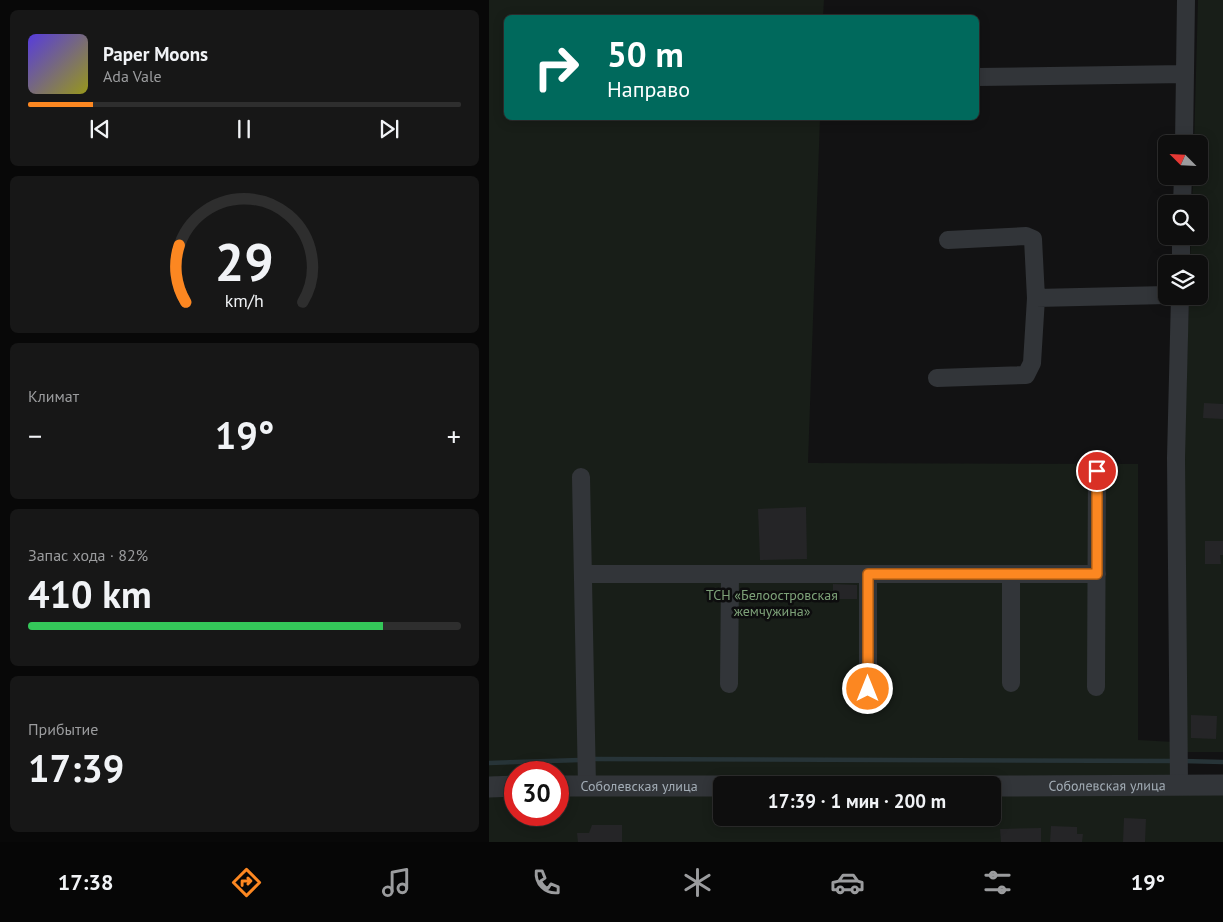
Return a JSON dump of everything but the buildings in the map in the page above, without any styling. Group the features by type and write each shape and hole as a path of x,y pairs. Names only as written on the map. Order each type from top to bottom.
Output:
{"street":[{"path":"1184,135 1186,0"},
{"path":"979,77 1185,74"},
{"path":"937,378 1026,375 1032,363 1036,298 1033,239 1026,236 947,240"},
{"path":"1036,298 1158,296"},
{"path":"1179,785 1175,458 1180,305"},
{"path":"1096,687 1097,471"},
{"path":"581,477 587,786"},
{"path":"584,574 1097,574"},
{"path":"729,684 730,574"},
{"path":"868,574 868,689"},
{"path":"1011,574 1011,683"},
{"name":"Соболевская улица","path":"1001,786 1223,785"},
{"path":"489,787 504,786"},
{"name":"Соболевская улица","path":"569,786 713,786"}],"green space":[{"name":"ТСН «Белоостровская жемчужина»","path":"489,0 824,0 823,15 504,15 504,120 820,120 808,463 1138,464 1138,740 1175,742 1176,785 1223,785 1223,842 489,842"},
{"path":"1198,0 1223,0 1223,752 1185,752 1184,463 1189,305 1208,305 1208,255 1190,255 1191,245 1208,245 1208,195 1192,195 1193,185 1208,185 1208,135 1194,135"}],"waterway":[{"path":"594,759 1175,761"},
{"path":"489,763 580,760"},
{"path":"1183,761 1224,762"}],"route":[{"path":"868,689 868,574 1097,574 1097,471"}]}
